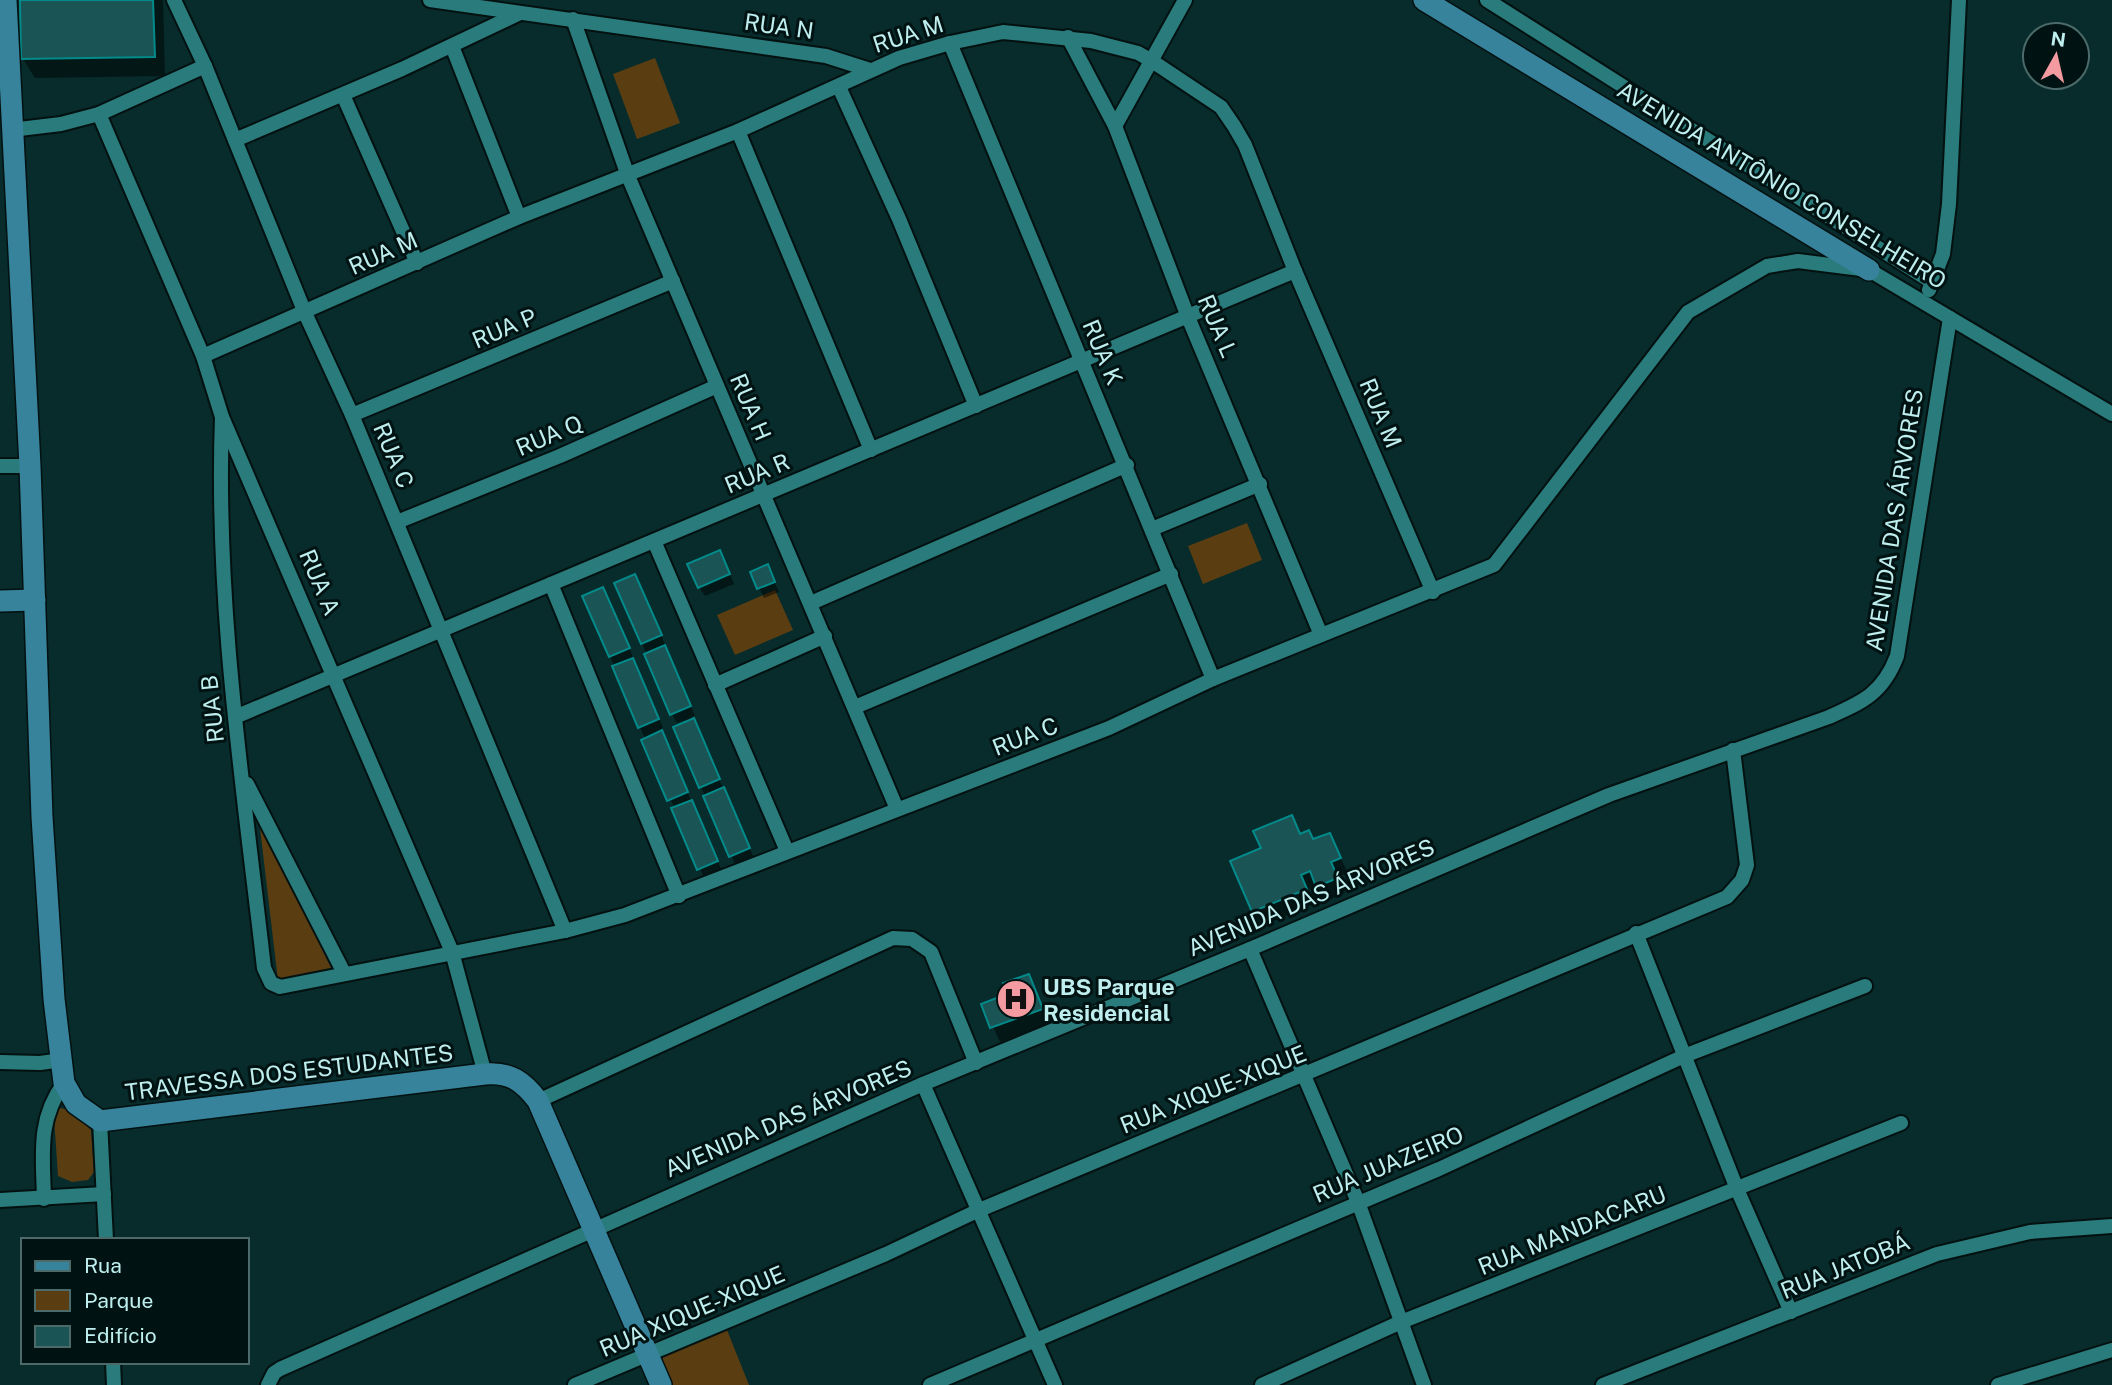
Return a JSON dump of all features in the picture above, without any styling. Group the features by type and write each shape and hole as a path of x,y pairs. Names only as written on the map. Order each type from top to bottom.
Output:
{"street":[{"path":"6,0 4,26 12,130 7,160 30,466 46,898 64,1083 76,1104 100,1121 106,1238"},
{"name":"RUA C","path":"174,0 205,66 305,313 397,522 565,931"},
{"name":"RUA N","path":"430,0 826,56 870,70"},
{"path":"1115,126 1185,0"},
{"name":"AVENIDA ANTÔNIO CONSELHEIRO","path":"1424,0 2112,414"},
{"path":"1488,0 1932,282"},
{"path":"1924,303 1943,254 1949,204 1958,0"},
{"path":"235,140 453,46 520,13"},
{"name":"RUA H","path":"573,19 628,176 897,808"},
{"name":"RUA M","path":"203,356 519,217 738,131 839,87 870,70 950,43 1003,32 1068,37 1138,53 1221,107 1234,126 1245,145 1295,271 1433,592"},
{"name":"RUA L","path":"1068,37 1115,126 1188,317 1321,635"},
{"name":"RUA K","path":"950,43 1127,465 1213,679"},
{"path":"453,46 519,217"},
{"path":"12,130 61,124 99,114 205,66"},
{"path":"839,87 899,219 976,406"},
{"path":"343,95 417,263"},
{"name":"RUA A","path":"99,114 203,356 222,417 452,952 485,1074"},
{"path":"738,131 871,450"},
{"name":"RUA C","path":"280,987 565,931 679,895 897,808 1109,728 1213,679 1494,565 1688,312 1767,266 1786,262 1869,270"},
{"name":"RUA R","path":"236,717 1295,271"},
{"name":"RUA P","path":"352,415 673,281"},
{"name":"AVENIDA DAS ÁRVORES","path":"268,1385 274,1373 280,1369 923,1084 1250,949 1609,794 1861,703 1882,686 1897,656 1950,318"},
{"name":"RUA Q","path":"397,522 560,456 718,386"},
{"name":"RUA B","path":"222,417 222,574 236,717 264,968 271,983 280,987"},
{"path":"811,603 1127,465"},
{"path":"0,466 30,466"},
{"path":"1152,528 1260,484"},
{"path":"654,541 787,851"},
{"path":"855,707 1171,574"},
{"path":"551,584 679,895"},
{"path":"0,601 35,600"},
{"path":"715,685 825,636"},
{"name":"RUA XIQUE-XIQUE","path":"575,1385 886,1254 977,1211 1305,1076 1636,933 1727,897 1742,880 1747,855 1733,750"},
{"path":"242,774 344,973"},
{"path":"1636,933 1737,1189 1791,1311"},
{"path":"661,1385 538,1101 893,939 912,939 931,952 976,1063"},
{"path":"1250,949 1358,1202 1424,1385"},
{"name":"RUA JUAZEIRO","path":"930,1385 1439,1168 1684,1056 1865,986"},
{"path":"0,1062 40,1063 62,1060"},
{"name":"TRAVESSA DOS ESTUDANTES","path":"100,1121 485,1074 508,1074 528,1088 538,1101"},
{"path":"44,1199 43,1133 47,1112 64,1083"},
{"path":"923,1084 1055,1385"},
{"name":"RUA MANDACARU","path":"1262,1385 1401,1322 1901,1123"},
{"path":"0,1200 104,1194"},
{"name":"RUA JATOBÁ","path":"1603,1385 1937,1254 2030,1232 2112,1226"},
{"path":"1998,1385 2112,1350"},
{"path":"113,1364 114,1385"}],"green space":[{"path":"655,58 680,123 637,139 613,74"},
{"path":"1247,523 1262,560 1203,584 1188,546"},
{"path":"775,590 793,630 735,655 717,615"},
{"path":"258,811 331,968 278,981"},
{"path":"59,1108 70,1110 91,1130 94,1172 88,1180 72,1182 58,1176 54,1117"},
{"path":"727,1330 749,1385 669,1385 658,1358"}],"building":[{"path":"20,0 153,0 155,57 21,59"},
{"path":"720,550 730,574 698,588 687,564"},
{"path":"768,564 775,582 757,589 750,572"},
{"path":"635,574 662,635 641,644 614,583"},
{"path":"603,587 630,648 609,657 582,596"},
{"path":"665,645 691,706 670,715 644,654"},
{"path":"633,658 659,719 638,728 612,666"},
{"path":"694,718 720,779 699,788 673,727"},
{"path":"662,730 688,792 667,801 641,740"},
{"path":"724,787 750,848 729,857 703,796"},
{"path":"692,800 718,861 697,870 671,808"},
{"path":"1292,815 1300,834 1309,830 1313,839 1330,833 1341,858 1331,862 1338,878 1316,887 1310,871 1301,875 1307,889 1252,912 1230,861 1261,848 1253,831"},
{"name":"UBS Parque Residencial","path":"1029,974 1043,1009 990,1028 981,1004 1007,994 1003,983"}],"place":[{"name":"UBS Parque Residencial","path":"1016,999"}]}
